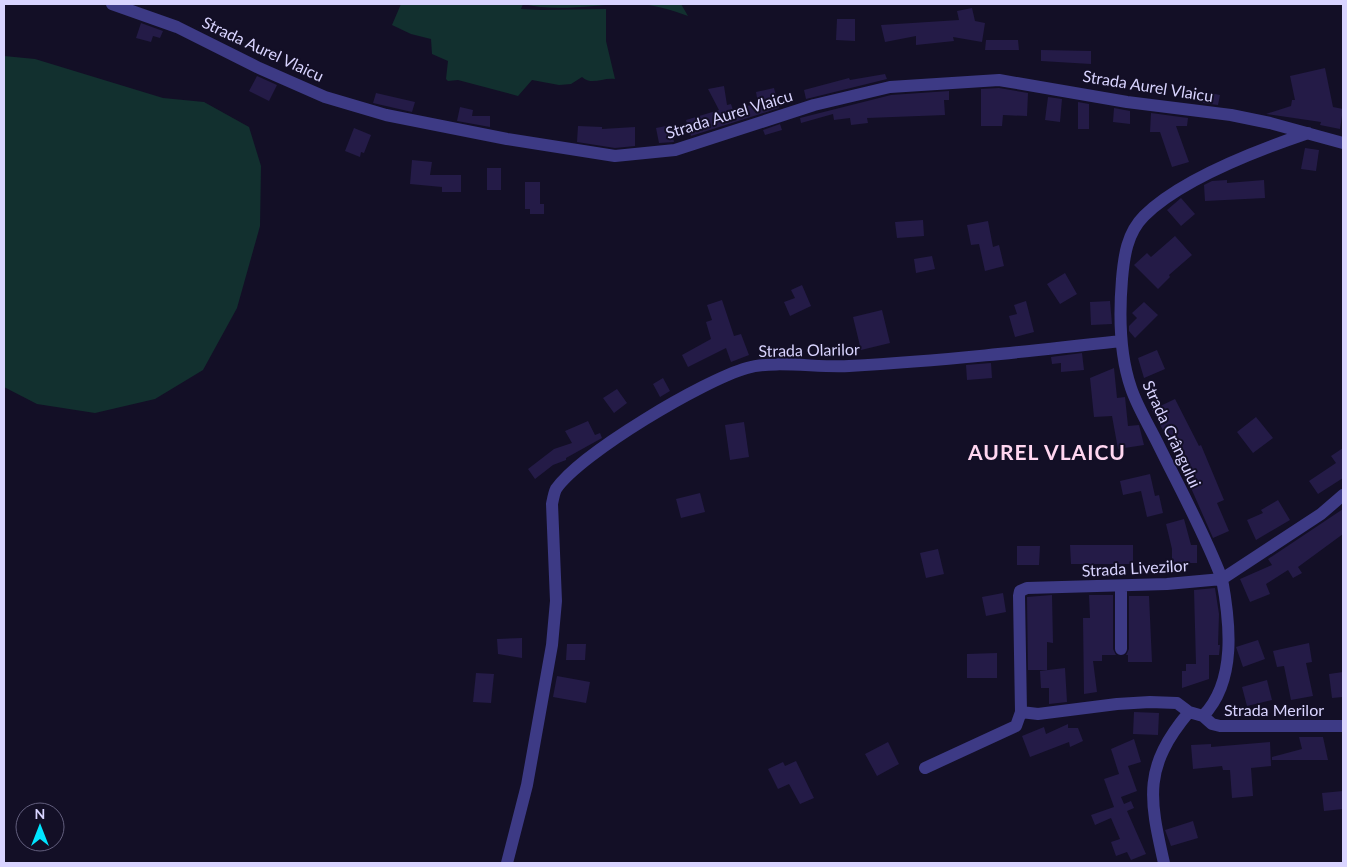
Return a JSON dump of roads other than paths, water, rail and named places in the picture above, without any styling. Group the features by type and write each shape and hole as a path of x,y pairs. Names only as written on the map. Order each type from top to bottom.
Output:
{"street":[{"name":"Strada Aurel Vlaicu","path":"112,4 176,26 258,68 325,97 386,115 507,139 615,156 675,150 814,105 890,87 980,80 1000,80 1127,102 1231,115 1343,143"},
{"name":"Strada Crângului","path":"1222,578 1131,389 1121,341 1120,309 1125,254 1129,237 1142,218 1169,196 1186,186 1277,144 1308,133"},
{"name":"Strada Olarilor","path":"506,863 527,785 552,644 556,601 552,504 555,490 579,466 605,447 690,394 748,367 822,367 892,364 1121,341"},
{"name":"Strada Livezilor","path":"1021,710 1018,596 1020,590 1027,588 1167,584 1222,578 1321,514 1343,495"},
{"name":"Strada Merilor","path":"1222,578 1227,610 1230,653 1211,708 1203,716 1212,724 1220,726 1343,726"},
{"path":"1121,586 1121,649"},
{"path":"925,768 1016,726 1021,710 1038,714 1117,704 1150,702 1177,703 1189,712 1203,716"},
{"path":"1164,863 1152,809 1152,790 1162,753 1171,734 1189,712"}],"district":[{"name":"AUREL VLAICU","path":"1047,453"}]}
